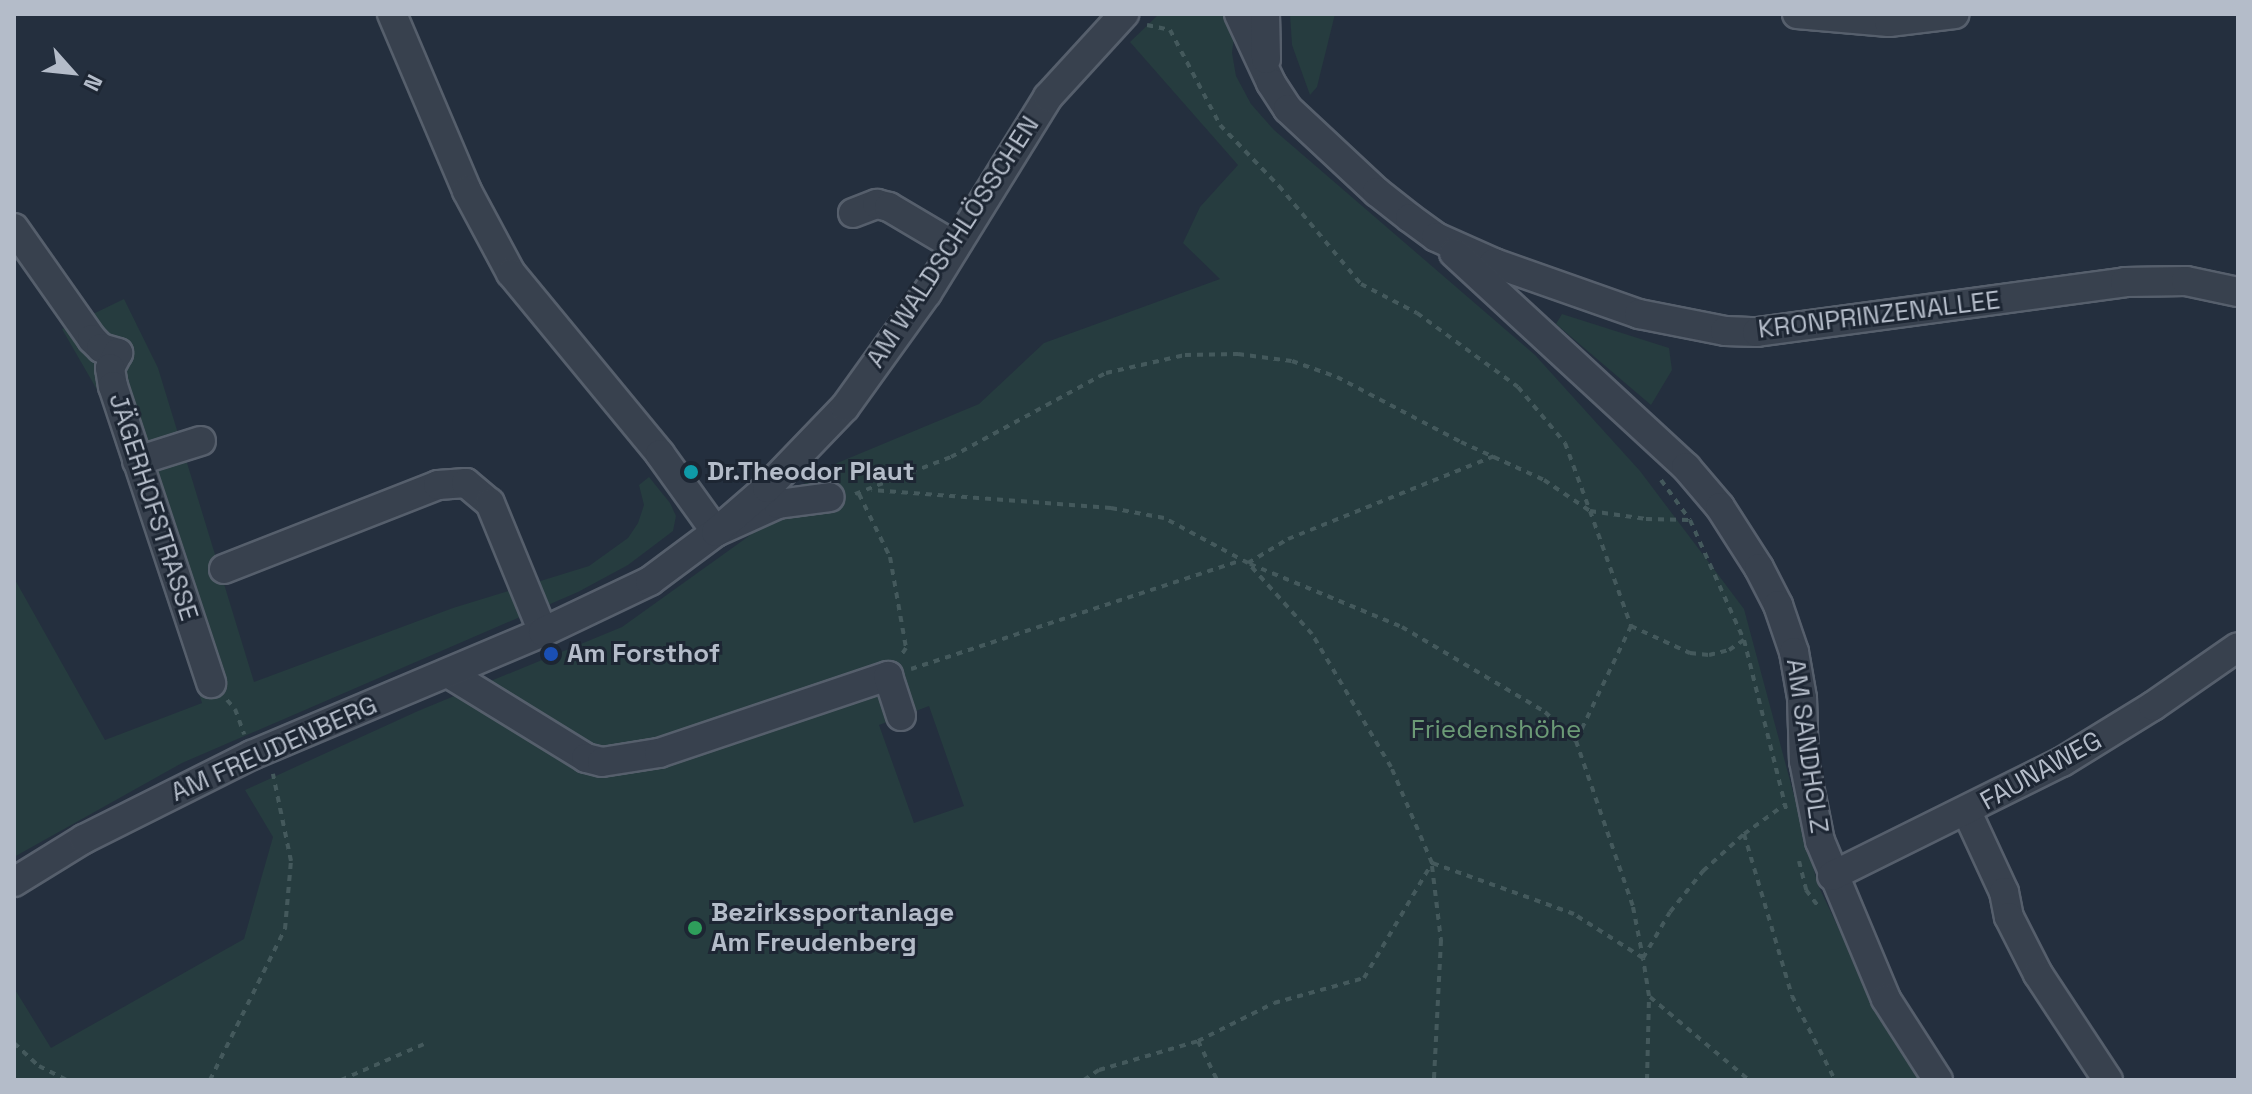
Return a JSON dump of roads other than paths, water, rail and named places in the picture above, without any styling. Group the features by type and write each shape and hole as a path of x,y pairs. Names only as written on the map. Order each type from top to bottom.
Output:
{"street":[{"path":"392,14 467,191 511,273 660,454 716,532 778,504 830,497"},
{"name":"KRONPRINZENALLEE","path":"1239,14 1288,109 1377,192 1436,237 1534,279 1639,314 1725,331 1787,330 2125,282 2186,281 2238,292"},
{"name":"KRONPRINZENALLEE","path":"1265,14 1267,71"},
{"path":"1797,14 1889,22 1955,14"},
{"name":"AM WALDSCHLÖSSCHEN","path":"716,532 767,488 845,407 927,293 1048,97 1124,16"},
{"path":"853,213 877,204 889,207 955,246"},
{"name":"JÄGERHOFSTRASSE","path":"14,228 92,339 101,348 118,353 110,368 113,386 211,683"},
{"name":"AM SANDHOLZ","path":"1436,237 1686,467 1739,535 1769,586 1794,652 1800,678 1809,792 1832,876 1886,999 1938,1080"},
{"path":"137,461 201,441"},
{"path":"224,569 438,485 466,483 490,503 543,632"},
{"name":"AM FREUDENBERG","path":"14,882 84,839 259,752 543,632 650,581 716,532"},
{"name":"FAUNAWEG","path":"1832,876 1967,812 2062,762 2153,706 2238,647"},
{"path":"448,673 586,758 602,762 659,753 888,676 901,716"},
{"path":"1967,812 2004,892 2009,917 2038,974 2108,1080"}],"place":[{"name":"Dr.Theodor Plaut","path":"691,472"},
{"name":"Am Forsthof","path":"551,654"},
{"name":"Bezirkssportanlage Am Freudenberg","path":"695,928"}],"park label":[{"name":"Friedenshöhe","path":"1496,730"}]}
